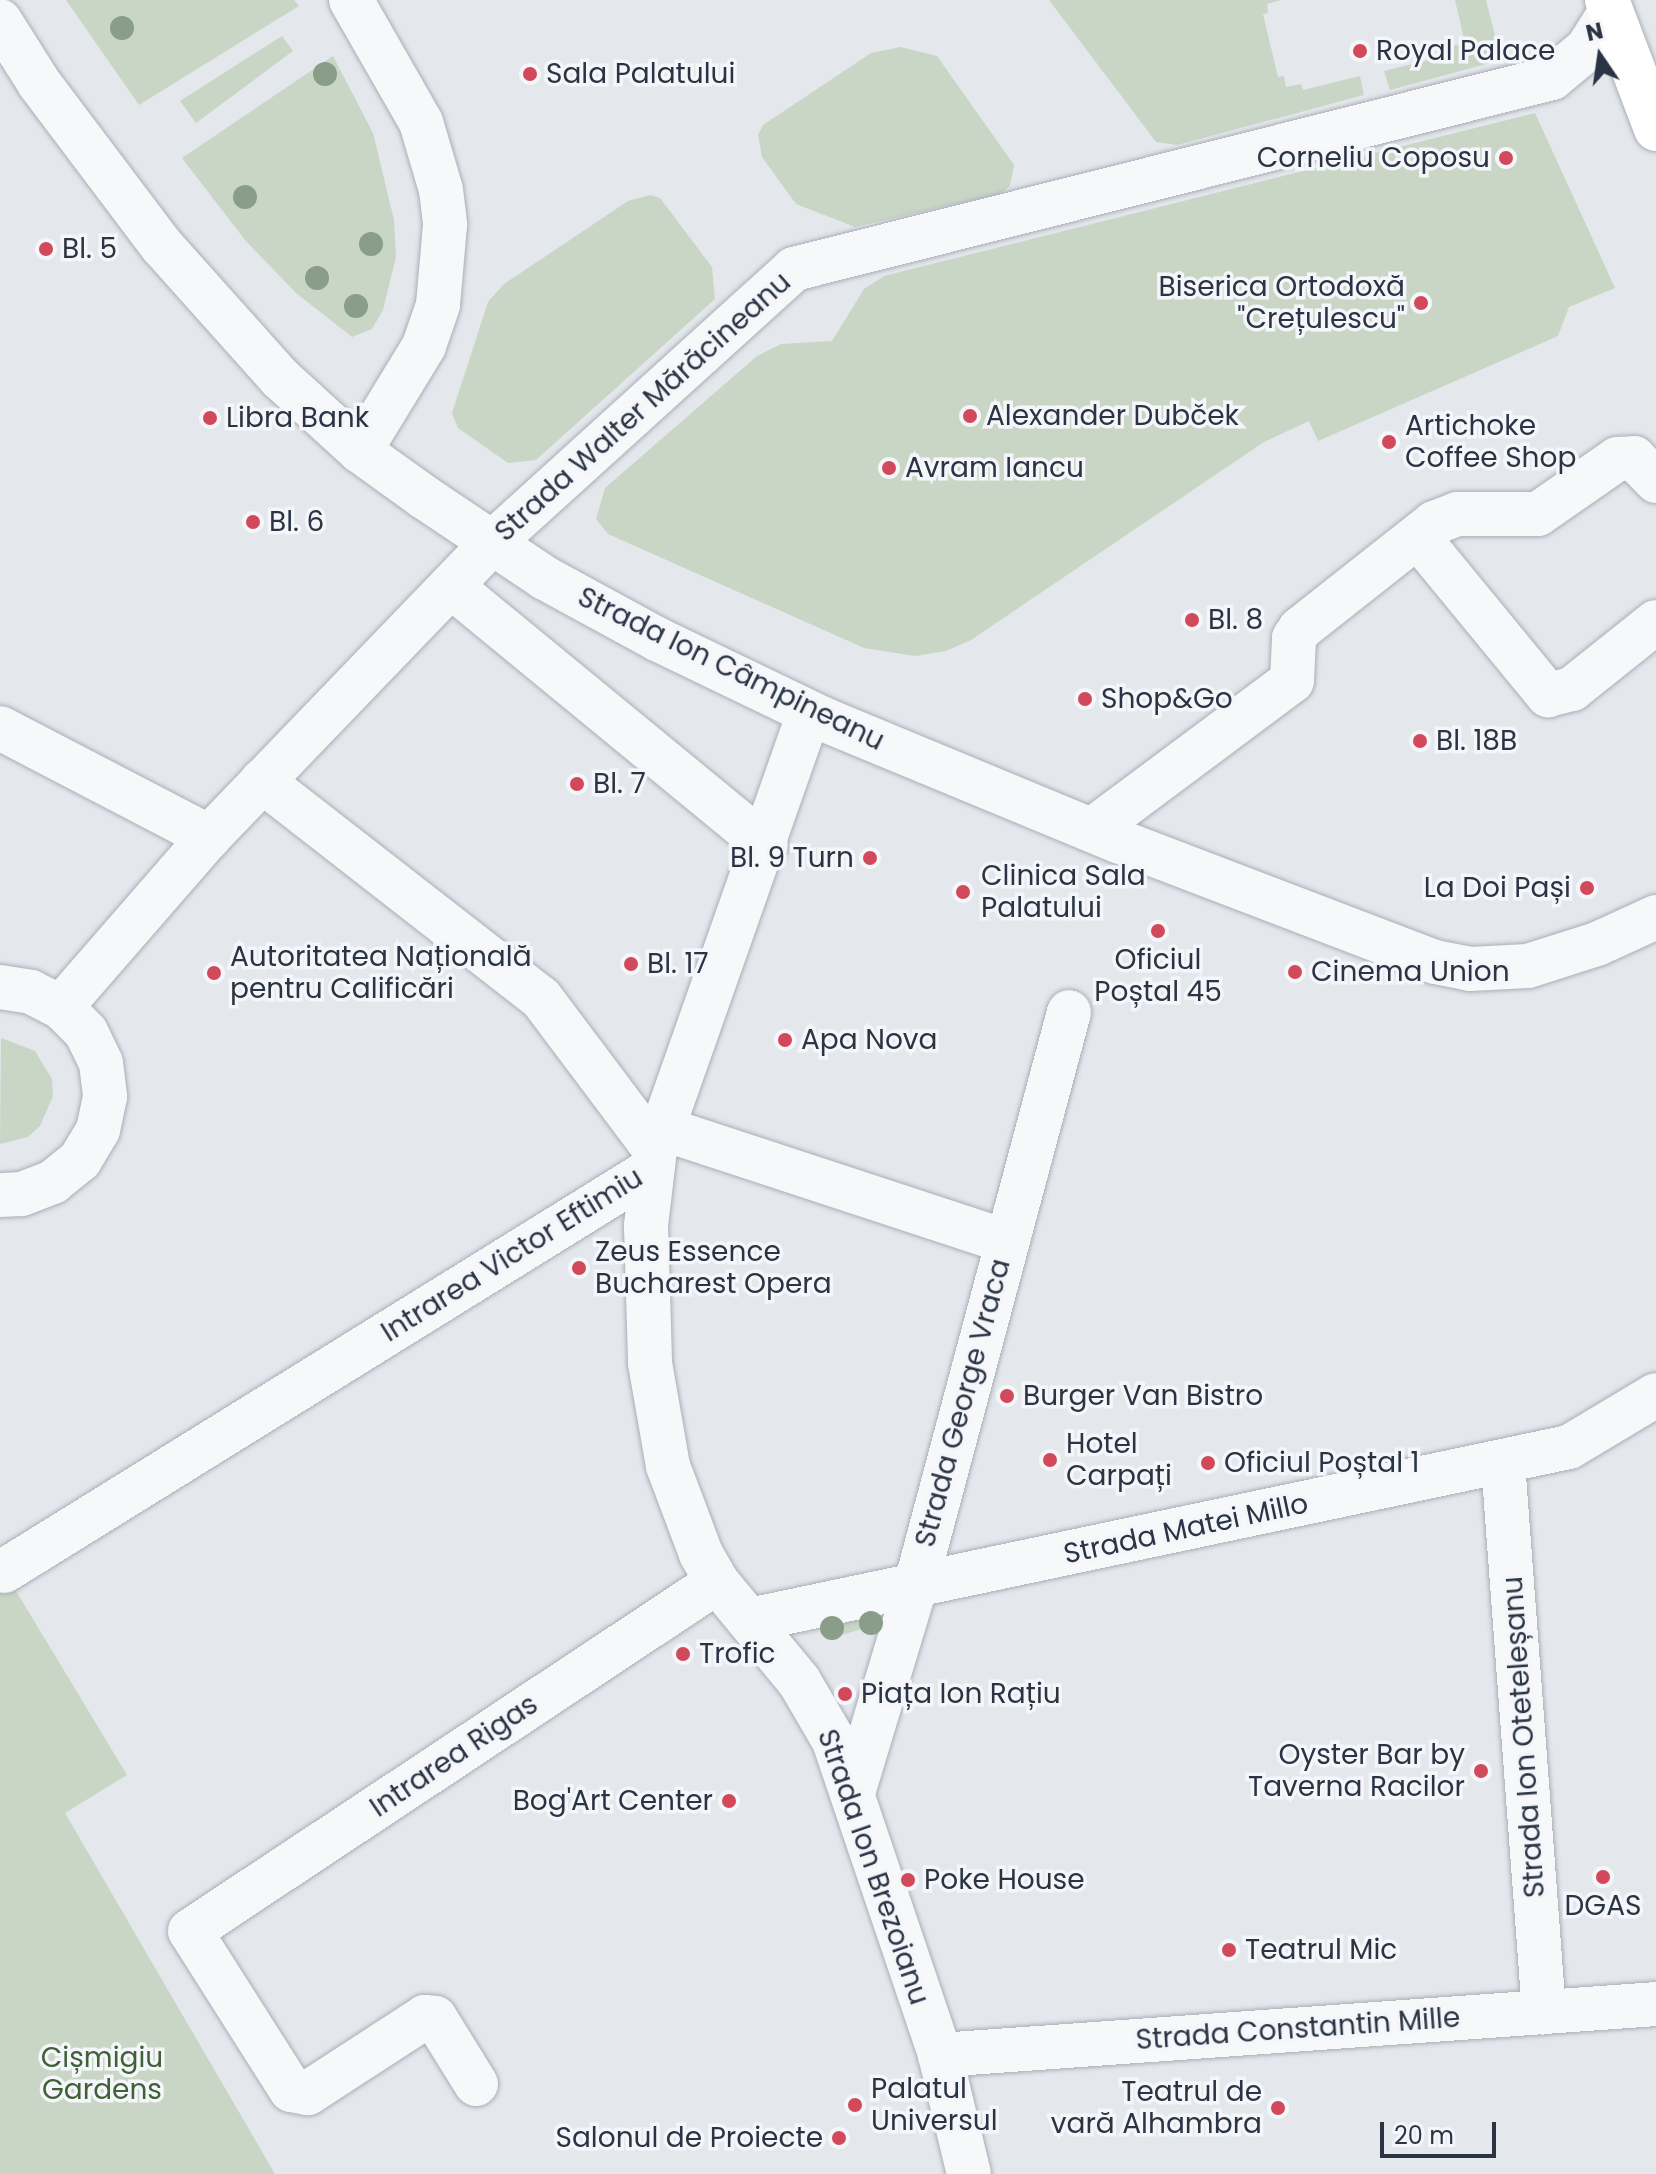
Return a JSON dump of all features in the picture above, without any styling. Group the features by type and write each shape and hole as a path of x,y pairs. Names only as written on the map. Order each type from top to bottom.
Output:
{"main road":[{"path":"1609,6 1656,129"}],"street":[{"path":"351,0 421,122 441,190 445,225 438,305 424,346 360,451"},
{"name":"Strada Walter Mărăcineanu","path":"61,1007 209,837 492,543 794,269 1552,78 1587,49 1609,6"},
{"name":"Strada Ion Câmpineanu","path":"0,21 39,83 162,246 280,378 360,451 492,543 643,632 809,713 1092,830 1408,955 1470,969 1550,960 1656,917"},
{"path":"1092,830 1292,681 1294,638 1300,629 1418,537 1457,514 1538,514 1617,459 1634,458 1656,481"},
{"path":"1418,537 1548,695 1572,689 1656,622"},
{"path":"452,587 766,845"},
{"path":"656,1149 766,845 809,713"},
{"path":"0,728 209,837"},
{"path":"262,781 532,989 656,1149 1005,1241"},
{"path":"0,987 31,992 61,1007 86,1032 101,1063 105,1097 98,1130 80,1160 53,1182 21,1194 0,1195"},
{"name":"Strada George Vraca","path":"853,1793 916,1584 1005,1241 1069,1012"},
{"name":"Intrarea Victor Eftimiu","path":"4,1571 656,1149"},
{"name":"Strada Ion Brezoianu","path":"656,1149 646,1313 656,1416 678,1501 717,1582 750,1620 815,1707 853,1793 940,2055 969,2174"},
{"name":"Strada Matei Millo","path":"750,1620 1503,1463 1586,1440 1656,1395"},
{"name":"Strada Ion Oteteleșanu","path":"1503,1463 1544,2012"},
{"name":"Intrarea Rigas","path":"476,2084 435,2018 425,2017 308,2093 291,2090 190,1931 717,1582"},
{"name":"Strada Constantin Mille","path":"940,2055 1656,2004"}],"green space":[{"path":"66,0 294,0 299,6 139,105"},
{"path":"1049,0 1281,0 1267,4 1268,13 1263,14 1278,77 1284,76 1286,87 1301,84 1303,90 1360,76 1364,95 1177,145 1156,142"},
{"path":"1455,0 1486,0 1497,43 1490,63 1390,90 1384,71 1449,55 1448,47 1465,43"},
{"path":"282,36 293,51 196,123 180,101"},
{"path":"901,47 937,56 1014,165 1010,186 1000,194 855,227 796,204 762,157 758,135 763,125 871,53"},
{"path":"333,56 373,133 394,220 396,257 383,310 372,329 352,337 296,293 245,240 182,158"},
{"path":"1535,113 1615,288 1569,307 1558,336 1318,441 1309,421 1264,442 971,640 946,651 915,656 864,648 608,534 596,519 605,488 757,356 781,344 832,341 864,289 884,276"},
{"path":"650,195 660,198 712,267 715,299 536,460 508,463 458,428 452,413 488,302 504,284 628,201"},
{"path":"1,1038 35,1051 52,1079 53,1096 40,1126 28,1137 0,1144"},
{"name":"Cișmigiu Gardens","path":"0,1555 4,1571 127,1775 65,1813 275,2174 0,2174"},
{"path":"811,1607 906,1616 828,1639"}],"place":[{"name":"Royal Palace","path":"1360,51"},
{"name":"Sala Palatului","path":"530,74"},
{"name":"Corneliu Coposu","path":"1506,158"},
{"name":"Bl. 5","path":"46,249"},
{"name":"Biserica Ortodoxă \"Crețulescu\"","path":"1421,303"},
{"name":"Alexander Dubček","path":"970,416"},
{"name":"Libra Bank","path":"210,418"},
{"name":"Artichoke Coffee Shop","path":"1389,442"},
{"name":"Avram Iancu","path":"889,468"},
{"name":"Bl. 6","path":"253,522"},
{"name":"Bl. 8","path":"1192,620"},
{"name":"Shop&Go","path":"1085,699"},
{"name":"Bl. 18B","path":"1420,741"},
{"name":"Bl. 7","path":"577,784"},
{"name":"Bl. 9 Turn","path":"870,858"},
{"name":"La Doi Pași","path":"1587,888"},
{"name":"Clinica Sala Palatului","path":"963,892"},
{"name":"Oficiul Poștal 45","path":"1158,931"},
{"name":"Bl. 17","path":"631,964"},
{"name":"Cinema Union","path":"1295,972"},
{"name":"Autoritatea Națională pentru Calificări","path":"214,973"},
{"name":"Apa Nova","path":"785,1040"},
{"name":"Zeus Essence Bucharest Opera","path":"579,1268"},
{"name":"Burger Van Bistro","path":"1007,1396"},
{"name":"Hotel Carpați","path":"1050,1460"},
{"name":"Oficiul Poștal 1","path":"1208,1463"},
{"name":"Trofic","path":"683,1654"},
{"name":"Piața Ion Rațiu","path":"845,1694"},
{"name":"Oyster Bar by Taverna Racilor","path":"1481,1771"},
{"name":"Bog'Art Center","path":"729,1801"},
{"name":"DGAS","path":"1603,1877"},
{"name":"Poke House","path":"908,1880"},
{"name":"Teatrul Mic","path":"1229,1950"},
{"name":"Palatul Universul","path":"855,2105"},
{"name":"Teatrul de vară Alhambra","path":"1278,2108"},
{"name":"Salonul de Proiecte","path":"839,2138"}]}
